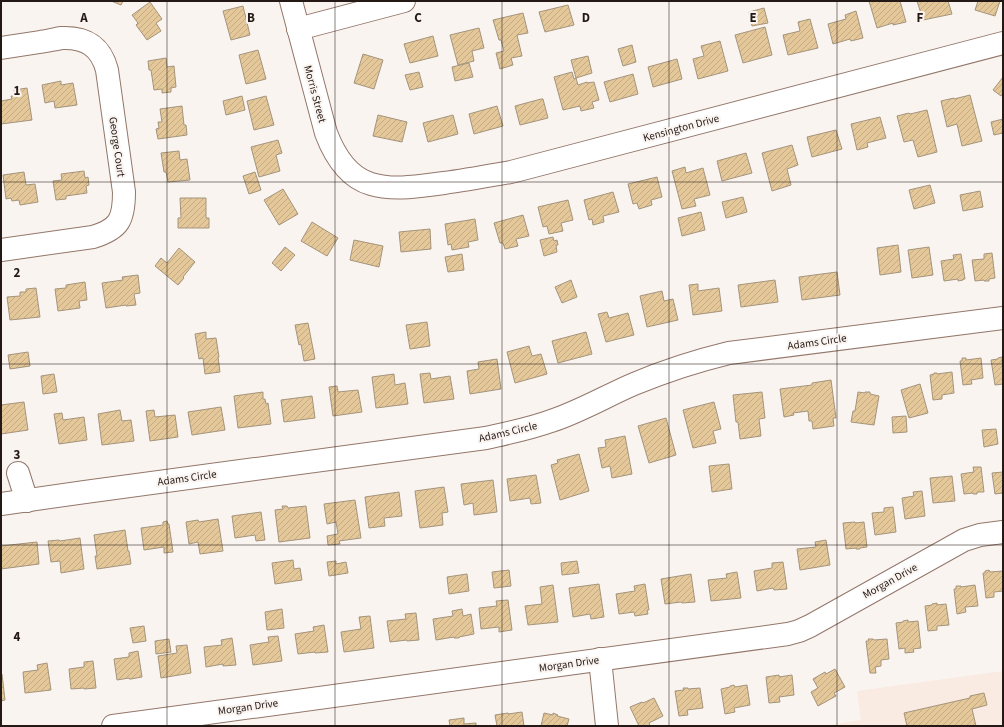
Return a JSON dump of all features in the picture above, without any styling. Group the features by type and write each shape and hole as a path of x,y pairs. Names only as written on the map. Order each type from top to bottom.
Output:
{"street":[{"name":"Morris Street","path":"291,1 330,146 345,167 357,178"},
{"path":"298,28 404,1"},
{"name":"George Court","path":"1,48 62,38 83,41 99,52 107,70 124,192 123,212 119,221 112,230 104,234 93,238 1,250"},
{"name":"Kensington Drive","path":"357,178 370,184 401,188 419,187 481,178 511,172 1003,43"},
{"name":"Adams Circle","path":"1,504 486,438 523,430 551,421 668,370 729,353 1003,318"},
{"path":"18,472 27,501"},
{"name":"Morgan Drive","path":"113,726 788,634 800,631 810,626 964,540 980,535 1003,532"},
{"path":"600,659 607,726"}],"shaded area":[{"path":"1003,671 1003,726 823,726 861,720 857,691"}],"building":[{"path":"111,1 123,1 121,5"},
{"path":"869,1 900,1 906,22 893,25 893,23 877,28"},
{"path":"917,1 948,1 952,14 923,20"},
{"path":"978,1 1000,1 995,16 975,10"},
{"path":"150,2 162,19 156,23 161,31 147,40 136,25 138,23 132,15"},
{"path":"568,5 574,25 545,32 539,12"},
{"path":"243,6 250,35 231,40 223,11"},
{"path":"764,8 768,23 752,26 749,12"},
{"path":"856,11 863,38 851,41 850,39 833,44 828,24 846,19 845,15"},
{"path":"523,13 528,33 517,35 522,56 511,58 513,65 500,69 496,53 504,51 493,20"},
{"path":"810,19 818,48 788,55 783,35 800,31 798,22"},
{"path":"765,27 772,55 743,63 735,35"},
{"path":"479,28 484,48 472,51 474,61 458,65 450,35"},
{"path":"433,36 438,56 410,63 404,44"},
{"path":"720,41 728,71 698,79 693,59 704,56 701,46"},
{"path":"632,45 636,62 623,66 618,49"},
{"path":"258,50 266,79 246,84 239,55"},
{"path":"363,54 383,60 374,89 354,83"},
{"path":"588,56 592,73 576,78 571,60"},
{"path":"166,58 167,67 174,66 176,87 171,88 171,92 162,93 162,89 154,90 148,61"},
{"path":"677,59 682,79 653,87 648,67"},
{"path":"469,63 473,77 455,81 452,67"},
{"path":"419,72 423,87 410,90 405,75"},
{"path":"572,72 578,85 587,82 594,82 599,100 592,102 594,108 581,111 580,106 563,110 554,77"},
{"path":"633,74 638,94 610,102 604,82"},
{"path":"1003,77 1003,93 1001,96 993,90"},
{"path":"61,81 61,85 73,83 77,105 55,108 54,101 45,103 42,85"},
{"path":"27,88 32,120 1,124 1,101 12,99 11,96 15,96 14,90"},
{"path":"970,95 982,141 962,146 957,124 947,127 941,101"},
{"path":"242,96 245,110 226,115 223,101"},
{"path":"266,96 274,125 254,130 247,101"},
{"path":"543,99 548,118 520,125 515,106"},
{"path":"182,106 184,125 186,125 187,135 158,139 156,129 159,128 158,122 162,122 160,109"},
{"path":"497,106 503,126 474,134 469,114"},
{"path":"927,110 937,152 918,157 913,140 904,142 897,116"},
{"path":"378,115 407,122 402,142 373,136"},
{"path":"453,115 458,134 428,142 423,123"},
{"path":"880,117 886,138 867,143 868,147 857,150 851,124"},
{"path":"1003,119 1003,133 994,135 991,122"},
{"path":"836,130 842,149 812,157 807,137"},
{"path":"278,140 282,153 276,155 280,171 259,177 251,147"},
{"path":"792,145 798,165 787,169 791,185 772,191 762,153"},
{"path":"179,151 180,160 187,159 190,180 168,182 166,172 164,172 161,153"},
{"path":"746,153 752,173 722,181 717,161"},
{"path":"685,167 686,173 703,168 710,195 694,199 696,206 682,209 672,171"},
{"path":"84,171 85,178 88,177 89,185 86,186 87,193 66,196 66,199 56,200 53,181 62,180 61,174"},
{"path":"24,172 26,185 35,184 38,202 20,205 19,200 12,201 11,198 6,199 3,175"},
{"path":"255,172 261,190 249,194 243,176"},
{"path":"657,177 662,197 651,200 652,205 639,209 637,203 633,204 628,184"},
{"path":"930,185 935,203 914,209 909,190"},
{"path":"283,189 298,214 279,225 264,200"},
{"path":"980,191 983,207 963,211 960,195"},
{"path":"613,192 619,212 603,216 604,222 593,225 592,219 589,220 584,200"},
{"path":"743,197 747,212 726,218 722,202"},
{"path":"180,198 206,198 206,218 209,218 209,228 178,228 178,218 181,218"},
{"path":"568,200 573,220 561,223 563,231 549,234 547,226 543,227 538,207"},
{"path":"701,212 705,230 682,236 678,218"},
{"path":"523,215 529,236 516,239 518,246 505,249 503,243 500,243 494,223"},
{"path":"475,219 478,240 468,242 469,247 452,250 451,244 448,245 445,224"},
{"path":"312,222 338,238 327,256 301,241"},
{"path":"430,229 431,249 401,252 399,232"},
{"path":"553,237 554,241 557,240 557,252 544,256 540,240"},
{"path":"354,240 383,246 379,267 350,260"},
{"path":"898,245 901,272 880,275 877,248"},
{"path":"285,247 295,255 281,271 272,263"},
{"path":"929,247 933,275 912,278 908,250"},
{"path":"179,248 195,262 178,285 155,266 161,258 167,263"},
{"path":"992,253 995,278 989,279 989,281 975,281 972,260 984,259 984,254"},
{"path":"462,254 464,270 448,272 445,257"},
{"path":"961,254 965,279 958,281 958,279 944,281 941,261 954,259 953,255"},
{"path":"837,272 840,295 802,300 799,277"},
{"path":"138,275 140,293 134,294 136,305 106,308 102,283 123,280 122,277"},
{"path":"571,280 577,297 562,303 555,287"},
{"path":"775,280 778,302 741,307 738,285"},
{"path":"85,282 87,300 79,301 80,308 58,311 55,289 66,288 66,285"},
{"path":"698,284 698,291 719,288 722,311 693,315 689,285"},
{"path":"36,288 40,317 10,320 7,297 20,296 20,292 26,292 26,289"},
{"path":"662,291 664,301 673,299 678,320 647,327 640,296"},
{"path":"607,312 609,318 628,313 634,335 606,342 598,314"},
{"path":"427,322 430,346 410,349 406,325"},
{"path":"308,323 315,359 304,361 301,344 299,345 295,325"},
{"path":"206,332 206,339 216,338 220,372 205,374 203,358 199,359 195,334"},
{"path":"586,332 592,354 558,363 552,341"},
{"path":"529,346 532,356 541,354 547,374 515,383 507,352"},
{"path":"28,352 30,366 10,369 8,355"},
{"path":"1002,357 1003,384 995,385 991,360"},
{"path":"962,358 966,358 966,360 981,358 983,378 971,380 972,384 963,385 960,361 962,361"},
{"path":"497,359 501,389 470,394 467,371 479,369 478,362"},
{"path":"952,372 954,393 942,395 942,399 933,400 930,375 934,373"},
{"path":"430,373 431,379 450,376 454,399 424,403 420,374"},
{"path":"54,374 57,392 43,394 41,376"},
{"path":"394,374 395,385 405,383 408,404 376,408 372,377"},
{"path":"831,380 836,418 833,418 834,426 813,429 812,421 809,421 808,411 793,413 794,415 784,417 780,389 812,385 812,383"},
{"path":"920,384 928,413 909,418 901,390"},
{"path":"337,386 338,392 358,390 362,412 333,416 329,387"},
{"path":"263,392 263,399 265,399 266,404 268,403 271,424 238,428 234,396"},
{"path":"762,392 765,418 759,419 761,436 740,439 738,422 736,422 733,395"},
{"path":"858,392 870,392 870,394 879,396 874,425 851,422 853,411 855,411"},
{"path":"312,396 315,418 284,422 281,400"},
{"path":"24,402 28,430 1,434 1,405"},
{"path":"714,402 721,429 713,431 716,443 693,448 683,410"},
{"path":"221,407 225,430 192,435 188,412"},
{"path":"120,410 122,421 131,420 134,441 102,445 98,414"},
{"path":"154,410 155,417 175,415 178,437 150,441 146,411"},
{"path":"62,413 63,420 84,417 87,440 59,444 54,414"},
{"path":"906,416 907,432 893,433 892,417"},
{"path":"666,418 676,455 649,463 638,426"},
{"path":"996,429 998,444 984,447 982,430"},
{"path":"625,436 632,474 612,478 610,466 602,468 598,448 606,447 605,440"},
{"path":"579,454 589,491 560,500 551,465 558,463 557,460"},
{"path":"729,464 732,489 712,492 709,466"},
{"path":"973,467 981,467 984,492 977,492 977,494 964,494 961,474 974,472"},
{"path":"1003,472 1003,493 995,494 992,473"},
{"path":"536,475 541,503 531,504 530,498 510,501 507,479"},
{"path":"952,476 955,501 933,503 930,478"},
{"path":"493,480 497,512 474,515 473,503 464,505 461,484"},
{"path":"444,487 448,512 442,513 443,525 420,528 415,491"},
{"path":"922,491 925,516 905,519 902,498 914,496 913,492"},
{"path":"399,492 402,516 384,518 385,526 369,528 365,497"},
{"path":"355,500 361,538 339,541 340,544 328,545 327,536 338,534 336,522 327,524 324,504"},
{"path":"282,506 287,506 288,508 306,506 310,538 279,542 275,510 283,509"},
{"path":"893,507 896,532 875,535 872,513 884,512 884,508"},
{"path":"261,512 265,540 256,541 255,535 235,538 232,516"},
{"path":"218,519 223,551 200,554 198,542 189,544 186,522 198,520 199,522"},
{"path":"167,521 169,524 173,552 164,553 164,547 144,550 141,528 163,525 163,522"},
{"path":"864,522 867,547 860,549 846,549 843,523"},
{"path":"125,530 131,564 97,569 94,535"},
{"path":"80,538 84,569 61,573 60,561 51,562 48,541"},
{"path":"826,540 830,565 800,570 797,549 816,547 815,542"},
{"path":"37,542 39,564 1,569 1,546"},
{"path":"293,560 294,569 300,568 302,580 275,584 272,563"},
{"path":"336,561 336,564 346,562 348,573 329,576 327,562"},
{"path":"577,561 579,573 562,575 561,563"},
{"path":"783,562 787,589 774,590 773,588 757,591 754,571 772,568 772,563"},
{"path":"509,570 511,586 494,588 492,572"},
{"path":"989,570 990,572 1003,571 1003,591 994,592 994,597 986,598 983,573"},
{"path":"737,572 741,598 711,601 708,580 727,578 726,574"},
{"path":"467,574 469,591 449,594 447,577"},
{"path":"691,574 695,602 665,604 661,579"},
{"path":"599,584 604,617 591,619 590,614 573,617 569,588"},
{"path":"645,584 649,610 647,610 648,614 635,616 634,612 619,614 616,594 635,591 634,586"},
{"path":"553,585 558,622 528,625 525,606 542,604 540,587"},
{"path":"975,585 978,606 965,607 966,612 957,614 954,589 956,589 956,586 961,587"},
{"path":"508,600 512,630 499,632 499,627 481,629 479,608 497,606 496,601"},
{"path":"937,603 937,605 946,604 949,625 937,626 937,630 928,631 925,606"},
{"path":"282,609 284,628 267,630 265,612"},
{"path":"462,609 463,616 471,614 474,634 459,638 454,637 436,640 433,619 453,616 452,611"},
{"path":"416,613 419,640 390,642 387,621 406,619 405,614"},
{"path":"370,616 374,648 344,652 341,632 361,629 359,617"},
{"path":"908,620 908,622 918,621 921,648 913,649 914,652 905,653 905,648 899,649 896,623"},
{"path":"324,625 328,652 298,654 295,634 314,631 313,627"},
{"path":"144,626 146,641 133,643 130,628"},
{"path":"278,636 282,661 253,665 250,645 269,642 268,637"},
{"path":"232,638 236,665 223,666 223,664 206,667 204,647 222,645 221,640"},
{"path":"169,639 171,652 156,654 155,641"},
{"path":"868,639 887,639 889,659 881,660 881,666 875,667 876,673 870,673 866,641 869,641"},
{"path":"187,645 191,673 161,678 158,656 177,653 176,646"},
{"path":"138,651 142,677 117,680 114,659 129,657 129,653"},
{"path":"93,661 96,688 71,689 69,669 84,667 84,662"},
{"path":"47,663 51,690 25,693 23,672 38,670 37,665"},
{"path":"835,669 845,687 834,693 836,696 818,706 811,692 818,688 813,679 825,672 826,674"},
{"path":"1,674 5,700 1,701"},
{"path":"779,675 779,677 792,675 794,695 779,697 780,702 769,703 766,677"},
{"path":"734,685 735,687 747,685 750,705 734,708 735,712 725,714 721,689"},
{"path":"683,688 700,688 703,708 687,710 688,715 679,716 675,691 684,690"},
{"path":"984,693 987,705 972,709 976,726 907,726 904,713 970,698 970,696"},
{"path":"654,698 663,716 649,723 650,726 639,726 630,707"},
{"path":"522,712 524,726 497,726 495,715"},
{"path":"544,713 553,715 553,713 558,715 557,716 569,719 567,726 541,726"},
{"path":"464,718 464,724 476,723 476,726 450,726 449,720"}]}
